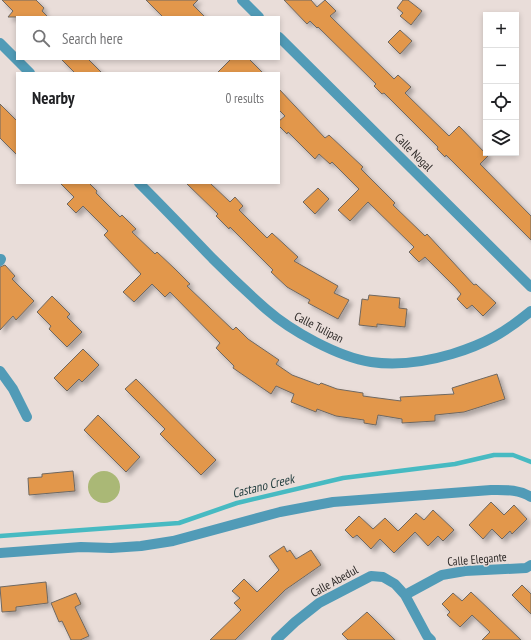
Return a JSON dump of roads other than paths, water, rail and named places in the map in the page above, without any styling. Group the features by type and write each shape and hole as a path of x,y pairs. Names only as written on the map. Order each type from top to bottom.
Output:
{"street":[{"path":"242,0 258,16"},
{"name":"Calle Nogal","path":"280,38 531,287"},
{"path":"0,43 16,59"},
{"path":"17,60 29,72"},
{"name":"Calle Tulipan","path":"140,184 266,310 302,334 324,346 370,362 408,363 433,360 471,348 491,340 510,329 531,311"},
{"path":"0,371 13,389 27,417"},
{"path":"0,553 81,547 111,548 173,541 280,512 332,502 491,490 511,490 525,493 531,497"},
{"name":"Calle Elegante","path":"405,595 442,575 465,571 526,568 531,565"},
{"name":"Calle Abedul","path":"276,640 294,622 319,603 371,576 383,577 395,584 405,595 427,636 431,640"}],"waterway":[{"name":"Castano Creek","path":"0,536 179,523 237,503 343,478 455,464 494,455 513,455 531,462"}]}
